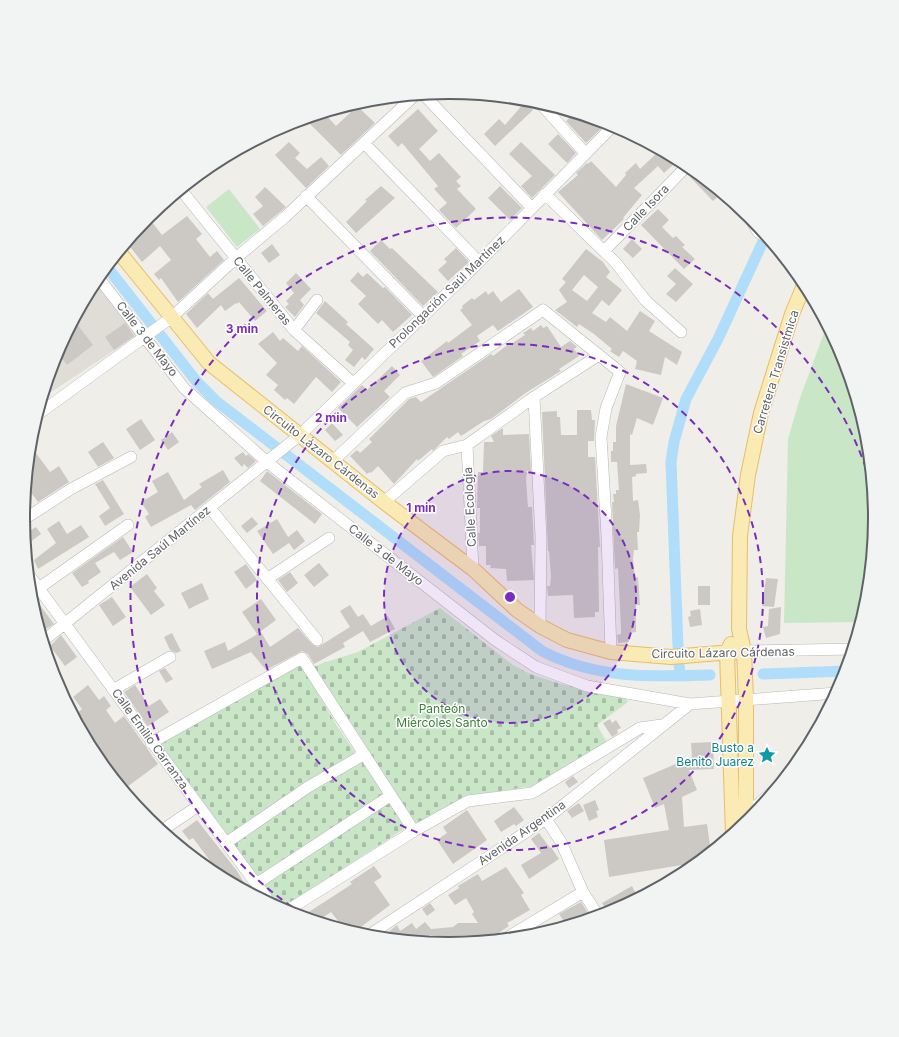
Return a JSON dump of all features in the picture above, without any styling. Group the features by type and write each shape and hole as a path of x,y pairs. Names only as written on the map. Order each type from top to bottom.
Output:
{"main road":[{"name":"Circuito Lázaro Cárdenas","path":"122,256 169,320 209,363 384,502 473,569 517,610 540,626 568,640 610,652 671,657 744,650"},
{"name":"Carretera Transistmica","path":"739,629 740,536 748,474 761,413 792,314 802,291"},
{"path":"735,825 739,810 746,697 744,650 739,629"},
{"path":"739,629 727,652 729,699 739,810 743,818"}],"street":[{"path":"429,100 532,208"},
{"path":"44,410 169,320 408,102"},
{"path":"546,110 586,154"},
{"name":"Prolongación Saúl Martínez","path":"276,455 300,435 479,262 609,130"},
{"path":"364,143 479,262"},
{"name":"Calle Isora","path":"604,251 683,170"},
{"name":"Calle Palmeras","path":"184,194 294,330 353,383"},
{"path":"546,194 604,251 646,301 681,332"},
{"path":"306,196 422,316"},
{"name":"Calle 3 de Mayo","path":"103,283 148,335 184,388 267,462 495,640 536,668 587,686 690,704 746,697 831,693"},
{"path":"294,330 317,300"},
{"path":"333,461 404,393 436,383 543,310 620,372 606,408 601,437 607,536 610,652"},
{"path":"384,502 443,452 468,445 534,397 599,355"},
{"path":"534,397 541,537 540,626"},
{"name":"Calle Ecología","path":"468,445 473,569"},
{"name":"Avenida Saúl Martínez","path":"47,638 276,455"},
{"path":"30,515 71,489 131,456"},
{"path":"210,508 317,640"},
{"path":"39,588 128,525"},
{"path":"267,579 329,538"},
{"name":"Calle Emilio Carranza","path":"36,584 66,623 151,743 264,895"},
{"name":"Circuito Lázaro Cárdenas","path":"744,650 848,649"},
{"path":"113,690 170,657"},
{"path":"151,743 302,658 363,755 414,832"},
{"name":"Avenida Argentina","path":"375,931 546,819 690,704"},
{"path":"293,907 414,832 468,801 532,793 563,776 640,728 662,725"},
{"path":"226,843 308,787 363,755"},
{"path":"256,884 390,796"},
{"path":"166,828 198,806"},
{"path":"739,810 754,806"},
{"path":"546,819 561,842 583,892 596,912"},
{"path":"516,932 583,892"}],"shaded area":[{"path":"99,288 136,336 49,393 73,333"}],"green space":[{"path":"229,189 260,229 237,247 206,207"},
{"path":"825,331 847,384 855,410 861,437 868,491 868,546 861,600 856,622 784,623 788,439 800,398"},
{"name":"Panteón Miércoles Santo","path":"440,608 513,665 530,674 561,684 625,697 628,702 597,725 607,743 533,786 472,795 414,824 311,668 358,652"},
{"path":"300,663 337,726 407,827 287,905 274,899 159,742"}],"building":[{"path":"522,106 530,107 533,110 495,146 484,134 499,119 505,125"},
{"path":"360,109 375,123 341,155 309,123 328,117 336,126 351,112 350,111"},
{"path":"418,109 438,131 419,149 430,161 439,153 461,177 456,181 461,186 457,189 476,209 456,228 439,210 447,203 434,189 438,186 402,143 398,147 388,136"},
{"path":"568,116 602,128 586,143 566,121 569,118"},
{"path":"558,134 576,153 567,163 548,144"},
{"path":"289,142 300,153 295,158 307,169 321,157 329,166 306,188 275,155"},
{"path":"521,142 555,175 532,198 521,186 532,176 509,154"},
{"path":"656,154 673,165 664,173 658,166 634,188 642,195 623,218 624,219 602,240 558,192 578,175 576,173 591,161 616,187 626,175 625,173 636,163 640,169"},
{"path":"691,176 718,197 713,201 690,177"},
{"path":"381,186 395,198 356,233 346,222 367,201 365,200"},
{"path":"500,186 522,208 510,220 488,198"},
{"path":"265,187 286,207 263,226 253,214 263,206 255,197"},
{"path":"658,209 669,220 662,227 673,238 676,236 685,245 682,247 695,259 684,269 641,225"},
{"path":"187,216 202,234 196,239 210,257 217,251 224,260 178,302 161,278 159,280 154,274 171,260 160,246 142,262 130,247 152,223 162,235"},
{"path":"632,239 642,249 633,258 623,249"},
{"path":"381,240 390,249 392,248 438,292 423,306 370,251"},
{"path":"272,244 280,255 269,263 261,253"},
{"path":"456,248 469,262 448,281 438,270 447,262 444,259"},
{"path":"586,249 603,262 610,272 606,277 622,290 609,306 602,300 592,313 606,322 610,317 627,331 640,311 655,321 649,331 682,352 677,365 665,357 661,375 635,369 637,361 623,351 619,357 610,351 612,349 594,334 579,324 577,327 555,310 567,302 559,290 566,282 562,279","holes":["584,275 598,287 587,301 572,290"]},
{"path":"675,268 693,284 676,302 666,294 676,284 667,276"},
{"path":"358,272 363,277 367,273 383,288 385,287 412,315 393,332 382,320 378,324 358,304 366,296 350,281"},
{"path":"296,273 311,289 300,300 304,305 295,317 285,307 289,304 286,301 294,293 286,283"},
{"path":"239,278 267,311 255,321 239,302 225,311 221,305 197,328 186,314 208,293 213,299"},
{"path":"519,289 533,307 498,331 493,325 477,336 480,341 461,354 463,356 433,377 421,361 447,341 448,343 472,325 460,310 463,308 462,306 472,298 474,300 486,291 488,295 493,291 501,302"},
{"path":"325,301 348,322 346,324 374,349 365,360 362,357 354,367 345,360 353,350 348,345 350,342 316,313"},
{"path":"125,323 134,336 114,350 105,337"},
{"path":"78,325 93,345 67,365 62,358"},
{"path":"541,325 543,328 547,326 561,347 570,341 577,347 574,349 579,356 559,369 561,371 527,392 491,419 484,421 461,436 458,432 449,439 447,437 433,451 432,449 418,461 417,459 394,484 378,466 371,473 370,472 367,474 350,456 357,450 360,453 372,442 369,439 409,399 416,397 421,402 491,354 493,356 510,343 511,344 525,335 523,333 531,328 533,331"},
{"path":"273,332 280,341 283,338 298,351 302,346 341,382 332,392 316,377 294,404 287,398 285,400 274,390 278,385 266,375 277,363 258,344"},
{"path":"392,366 400,375 384,391 390,397 357,427 338,408 362,385 367,390"},
{"path":"626,384 663,398 653,425 637,418 632,435 630,434 630,465 646,464 647,473 636,474 636,476 632,477 633,501 638,500 640,515 639,532 637,532 638,550 634,550 633,559 635,578 638,577 640,605 636,605 636,632 629,633 629,642 618,643 617,635 621,634 621,628 618,568 615,569 612,502 614,502 613,494 616,494 616,490 619,490 617,462 611,462 611,451 613,451 613,442 616,442 616,426"},
{"path":"577,410 591,410 592,420 595,420 594,441 588,441 588,457 595,457 600,547 598,547 599,612 595,612 595,617 574,618 573,595 548,596 547,586 550,586 551,576 548,551 542,412 557,411 557,417 560,417 561,435 577,435"},
{"path":"141,419 155,440 140,450 126,429"},
{"path":"332,423 343,435 335,441 325,430"},
{"path":"503,428 503,435 529,434 531,471 527,471 526,480 528,507 532,507 534,545 531,545 534,580 507,581 506,569 490,568 491,565 486,565 486,546 479,546 478,533 480,533 480,508 477,508 478,472 483,472 484,442 494,442 491,436"},
{"path":"172,432 179,442 168,450 161,440"},
{"path":"103,442 114,458 98,467 88,452"},
{"path":"243,452 246,456 248,454 256,461 248,468 244,464 242,467 234,458"},
{"path":"36,453 50,472 59,466 69,482 38,502 31,493"},
{"path":"223,470 230,482 195,510 191,505 151,527 145,517 149,514 141,502 158,492 152,481 168,472 184,500 202,487 199,484"},
{"path":"267,471 322,514 315,524 260,481"},
{"path":"103,480 124,514 105,526 99,516 110,508 95,484"},
{"path":"252,517 258,524 247,533 241,526"},
{"path":"277,519 288,537 297,530 305,541 294,550 289,543 273,554 257,531"},
{"path":"59,521 67,534 81,525 89,537 38,569 34,560 56,543 47,529"},
{"path":"36,527 41,534 31,541 30,531"},
{"path":"123,537 133,552 120,560 114,552 95,563 101,572 82,587 72,573"},
{"path":"319,563 329,575 314,587 304,575"},
{"path":"246,564 257,580 246,589 234,572"},
{"path":"290,572 298,583 287,592 278,580"},
{"path":"147,574 157,588 154,591 165,605 151,615 130,587"},
{"path":"766,578 778,579 774,607 762,606"},
{"path":"202,583 209,599 189,609 181,593"},
{"path":"698,586 710,586 710,605 698,605"},
{"path":"112,597 126,617 113,626 99,605"},
{"path":"261,599 276,620 257,634 242,612"},
{"path":"39,604 54,624 45,630"},
{"path":"350,605 358,617 363,614 371,626 388,616 395,629 370,642 363,631 343,643 345,647 314,664 308,654 302,651 266,670 251,652 212,669 204,651 225,642 228,651 261,632 270,647 298,628 312,644 318,647 350,627 340,611"},
{"path":"781,607 780,634 766,638 763,627 768,626 769,609"},
{"path":"700,609 702,625 690,627 688,617 691,616 690,611"},
{"path":"172,633 181,651 176,653 170,650 164,637"},
{"path":"61,635 77,657 65,666 50,646"},
{"path":"165,668 173,679 166,683 159,671"},
{"path":"88,685 99,700 104,696 111,706 106,710 115,723 124,716 158,764 127,787 101,752 86,728 78,713 82,709 73,697"},
{"path":"135,685 149,706 160,699 169,712 148,726 124,692"},
{"path":"610,719 612,723 616,720 621,728 617,730 618,733 612,737 603,723"},
{"path":"713,742 714,769 689,770 697,790 682,797 684,827 707,824 710,847 687,864 609,877 604,840 669,830 664,804 655,808 643,778 692,757 691,743"},
{"path":"573,776 578,782 569,788 565,782"},
{"path":"595,800 599,810 596,811 598,817 589,821 583,805"},
{"path":"579,803 584,811 572,818 567,811"},
{"path":"514,807 524,820 516,826 514,824 501,832 494,821"},
{"path":"467,810 487,840 453,864 437,840 447,833 443,827"},
{"path":"197,820 237,871 246,885 213,865 193,838 189,840 182,831"},
{"path":"539,833 559,859 529,879 521,865 541,853 531,839"},
{"path":"374,866 382,877 374,882 390,905 359,928 340,924 331,912 322,918 307,913 352,884 350,882"},
{"path":"506,867 524,893 521,895 530,910 507,923 509,926 496,935 450,938 430,935 427,937 422,937 387,933 397,925 400,931 412,923 416,929 425,922 431,929 453,927 458,923 478,923 472,914 474,912 466,898 455,905 448,895 459,888 458,886 478,874 482,881"},
{"path":"632,886 636,894 605,908 602,903"},
{"path":"581,902 589,914 564,922 559,914"},
{"path":"430,903 435,910 427,916 422,909"}],"waterway":[{"path":"678,646 671,462 674,442 686,399 718,339 763,240"},
{"path":"111,272 197,382 216,401 542,651 582,667 603,671 645,676 710,675"},
{"path":"679,663 680,676"},
{"path":"763,674 840,671"}],"place":[{"name":"Busto a Benito Juarez","path":"767,755"}]}
